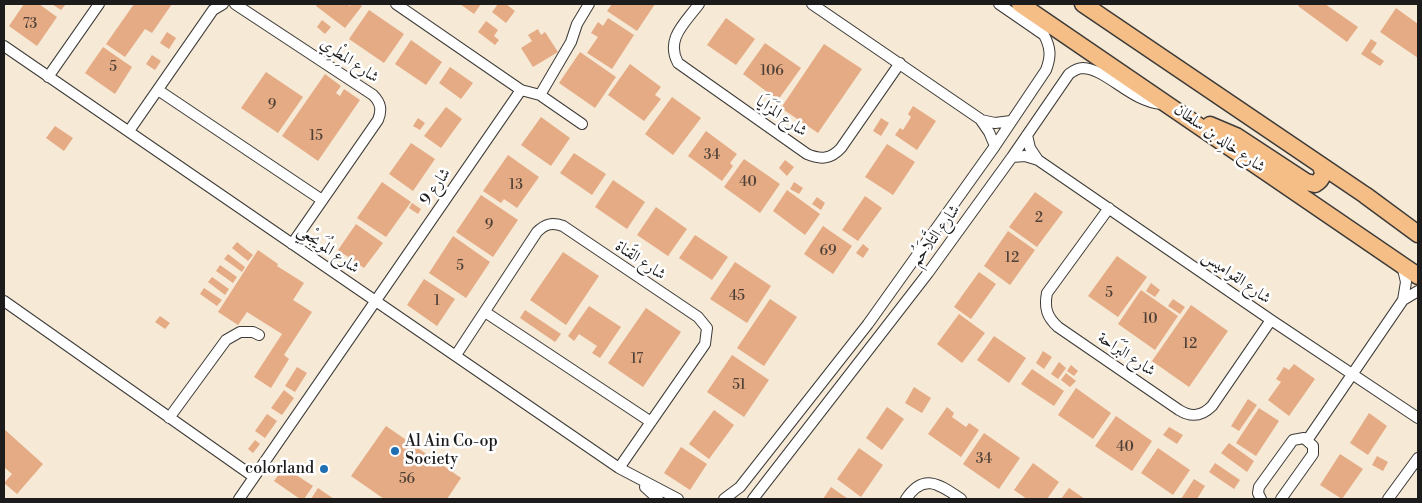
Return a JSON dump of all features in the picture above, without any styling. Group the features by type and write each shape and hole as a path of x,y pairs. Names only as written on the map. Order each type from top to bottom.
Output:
{"main road":[{"name":"شارع خالِد بن سلطان","path":"1020,4 1418,276"},
{"path":"1083,4 1418,234"},
{"path":"1193,122 1205,123 1226,130 1306,182 1315,184 1319,182 1323,174 1320,165"}],"street":[{"path":"48,77 99,4"},
{"path":"129,131 213,10 223,4"},
{"name":"شارع المِطْرِي","path":"235,4 373,95 381,107 381,114 378,120 292,244"},
{"path":"396,4 521,90 540,95 582,124"},
{"path":"540,95 571,42 577,24 589,4"},
{"name":"شارع المَزَايَا","path":"699,4 674,38 672,47 678,63 807,154 816,158 826,158 835,155 842,148 900,63"},
{"path":"812,4 980,119 990,132 995,146"},
{"name":"شارع التَّلاَحُم","path":"724,499 740,487 868,324 995,146 1046,70 1050,61 1051,51 1044,35 1000,4"},
{"name":"شارع المُوَيجْعِي","path":"4,46 619,468 678,499"},
{"name":"شارع التَّلاَحُم","path":"753,499 922,281 1012,157 1062,80 1068,74 1082,68 1093,70 1135,97 1170,105"},
{"path":"158,90 322,200"},
{"name":"شارع 9","path":"239,499 521,90"},
{"path":"980,119 995,123 1011,121"},
{"path":"1027,135 1030,148 1038,160"},
{"name":"شارع القواميس","path":"1012,157 1025,156 1038,160 1418,418"},
{"name":"شارع البَرَاحة","path":"1109,208 1047,293 1045,302 1046,312 1051,321 1058,327 1179,410 1193,416 1207,411 1212,406 1271,320"},
{"name":"شارع القَناة","path":"456,355 537,232 549,224 555,223 698,317 707,328 705,344 619,468"},
{"path":"1308,439 1403,300 1406,282 1402,264"},
{"path":"1403,300 1418,292"},
{"path":"4,301 254,477"},
{"path":"485,312 651,422"},
{"path":"168,418 226,340 240,332 247,331 259,335"},
{"path":"1261,499 1258,493 1259,487 1293,440 1300,437 1308,439 1313,446 1313,454 1281,499"},
{"path":"1388,499 1418,458"},
{"name":"شارع المُوَيجْعِي","path":"636,478 658,499"},
{"path":"906,499 916,487 924,483 933,483 961,499"}],"building":[{"path":"24,4 39,4 57,17 37,46 9,26"},
{"path":"52,4 66,4 61,10"},
{"path":"134,4 172,4 152,33 145,29 125,57 106,44"},
{"path":"317,4 347,4 350,6 351,4 359,4 362,6 345,28 316,6"},
{"path":"460,4 481,4 474,14"},
{"path":"498,4 506,4 515,11 506,23 492,12"},
{"path":"612,4 655,4 637,31 607,11"},
{"path":"1300,4 1325,4 1358,27 1347,42 1298,6"},
{"path":"1396,8 1418,24 1418,58 1380,32"},
{"path":"369,10 404,34 384,63 349,39"},
{"path":"608,18 634,35 612,69 587,53 598,37 591,33 598,22 603,26"},
{"path":"726,18 755,39 736,65 707,45"},
{"path":"322,20 331,27 325,34 317,27"},
{"path":"486,21 498,30 494,36 499,40 495,45 478,32"},
{"path":"538,29 541,35 545,32 558,52 533,67 521,48 532,41 528,35"},
{"path":"167,32 176,38 169,49 160,43"},
{"path":"1371,39 1377,43 1371,52 1384,61 1380,66 1361,54"},
{"path":"411,40 442,62 426,85 395,64"},
{"path":"765,43 801,68 778,100 743,74"},
{"path":"824,44 862,69 818,133 781,108"},
{"path":"103,47 132,67 115,94 85,73"},
{"path":"580,52 616,77 595,108 559,83"},
{"path":"152,55 161,61 155,70 146,64"},
{"path":"630,64 661,87 655,95 661,99 644,121 608,95"},
{"path":"450,67 473,83 461,99 439,83"},
{"path":"266,72 303,97 278,133 241,108"},
{"path":"325,74 341,86 336,93 340,96 344,89 360,100 318,161 282,136"},
{"path":"672,97 701,118 673,155 645,134"},
{"path":"913,106 936,121 917,150 895,135 900,128 903,130 911,117 908,114"},
{"path":"446,107 462,119 441,148 424,136"},
{"path":"541,117 570,138 551,166 521,145"},
{"path":"418,118 425,123 420,130 413,126"},
{"path":"881,118 889,123 881,136 873,131"},
{"path":"55,126 73,138 64,151 46,138"},
{"path":"706,131 737,154 730,163 733,166 722,181 688,156"},
{"path":"411,143 435,159 413,191 389,174"},
{"path":"887,144 915,162 893,195 865,177"},
{"path":"574,153 606,174 592,195 560,173"},
{"path":"508,155 539,177 517,208 504,199 501,203 483,191"},
{"path":"744,159 780,184 760,213 724,187"},
{"path":"785,160 794,167 787,176 779,168"},
{"path":"613,180 645,202 627,229 595,207"},
{"path":"382,182 411,202 386,237 357,218"},
{"path":"794,182 803,188 799,194 790,189"},
{"path":"787,190 820,214 805,235 773,211"},
{"path":"1035,192 1063,212 1037,247 1009,227"},
{"path":"481,195 518,220 493,257 456,232"},
{"path":"865,196 882,208 858,241 842,230"},
{"path":"817,197 825,203 821,210 812,204"},
{"path":"412,203 421,209 418,214 409,208"},
{"path":"656,207 687,229 668,256 637,235"},
{"path":"356,224 383,243 364,268 338,250"},
{"path":"823,226 852,246 833,274 804,254"},
{"path":"1008,231 1035,250 1010,285 984,266"},
{"path":"695,235 728,257 712,280 679,258"},
{"path":"453,236 490,262 466,298 429,273"},
{"path":"237,242 253,255 248,261 232,248"},
{"path":"863,244 869,249 863,258 856,253"},
{"path":"258,250 278,264 277,266 304,283 293,300 312,312 284,355 289,359 271,388 254,377 282,334 247,312 238,325 218,312"},
{"path":"563,252 599,276 566,325 530,300"},
{"path":"228,254 245,267 242,272 224,259"},
{"path":"1117,256 1147,277 1118,317 1088,296"},
{"path":"735,262 771,286 747,323 710,299"},
{"path":"220,265 237,277 233,283 216,271"},
{"path":"979,272 996,284 971,319 954,307"},
{"path":"212,277 229,289 225,295 208,282"},
{"path":"424,279 455,299 437,326 407,305"},
{"path":"1151,283 1160,290 1155,297 1146,291"},
{"path":"204,288 222,300 217,306 200,294"},
{"path":"1141,290 1178,316 1155,350 1118,324"},
{"path":"770,299 797,317 764,366 737,348"},
{"path":"1173,299 1185,307 1180,314 1168,306"},
{"path":"1191,305 1228,331 1189,387 1152,361"},
{"path":"589,306 621,327 600,358 592,353 597,346 579,334 574,341 568,336"},
{"path":"646,308 681,332 643,387 608,363"},
{"path":"525,310 561,334 555,342 520,318"},
{"path":"959,314 985,333 962,363 937,344"},
{"path":"160,316 170,323 165,329 155,322"},
{"path":"994,336 1026,358 1009,383 977,360"},
{"path":"1043,351 1052,357 1044,369 1036,363"},
{"path":"732,355 769,380 744,417 707,392"},
{"path":"1059,362 1066,368 1058,379 1051,374"},
{"path":"1294,364 1315,379 1289,416 1268,400 1281,382 1276,379 1284,367 1289,370"},
{"path":"1071,365 1078,371 1074,376 1067,371"},
{"path":"297,367 307,373 295,392 285,386"},
{"path":"1032,369 1064,391 1054,406 1021,384"},
{"path":"1066,373 1076,381 1070,387 1061,380"},
{"path":"914,387 931,398 922,413 905,403"},
{"path":"1076,388 1111,413 1093,439 1058,415"},
{"path":"284,390 294,398 282,415 271,408"},
{"path":"1248,399 1257,405 1239,431 1231,426"},
{"path":"887,407 904,419 882,450 866,438"},
{"path":"947,407 954,413 952,417 966,427 969,423 979,430 961,457 928,434"},
{"path":"1259,408 1279,421 1256,456 1236,443"},
{"path":"714,410 734,425 709,459 689,444"},
{"path":"1369,413 1387,426 1368,455 1350,443"},
{"path":"267,414 277,421 265,438 255,431"},
{"path":"1116,416 1152,441 1132,471 1095,446"},
{"name":"Al Ain Co-op Society","path":"386,426 461,478 447,499 384,499 351,476"},
{"path":"1169,427 1183,435 1177,444 1163,435"},
{"path":"4,429 43,464 17,494 4,483 12,474 4,467"},
{"path":"984,433 1020,458 999,489 963,464"},
{"path":"255,440 260,444 253,453 248,449"},
{"path":"1229,443 1254,461 1247,472 1221,453"},
{"path":"681,447 707,464 690,490 664,473"},
{"path":"859,448 883,465 861,497 837,479"},
{"path":"1158,448 1190,470 1173,495 1141,473"},
{"path":"1340,454 1363,469 1342,499 1320,485"},
{"path":"1377,456 1388,462 1383,471 1372,465"},
{"path":"1033,463 1059,482 1047,499 1027,499 1014,490"},
{"path":"1215,463 1240,480 1234,489 1209,472"},
{"path":"284,467 313,486 304,499 300,499 274,481"},
{"path":"1194,479 1205,486 1197,499 1181,499"},
{"path":"831,487 848,499 823,499"},
{"path":"318,488 334,499 311,499"},
{"path":"1069,488 1085,499 1061,499"}],"place":[{"name":"Al Ain Co-op Society","path":"395,451"},
{"name":"colorland","path":"324,469"}]}
